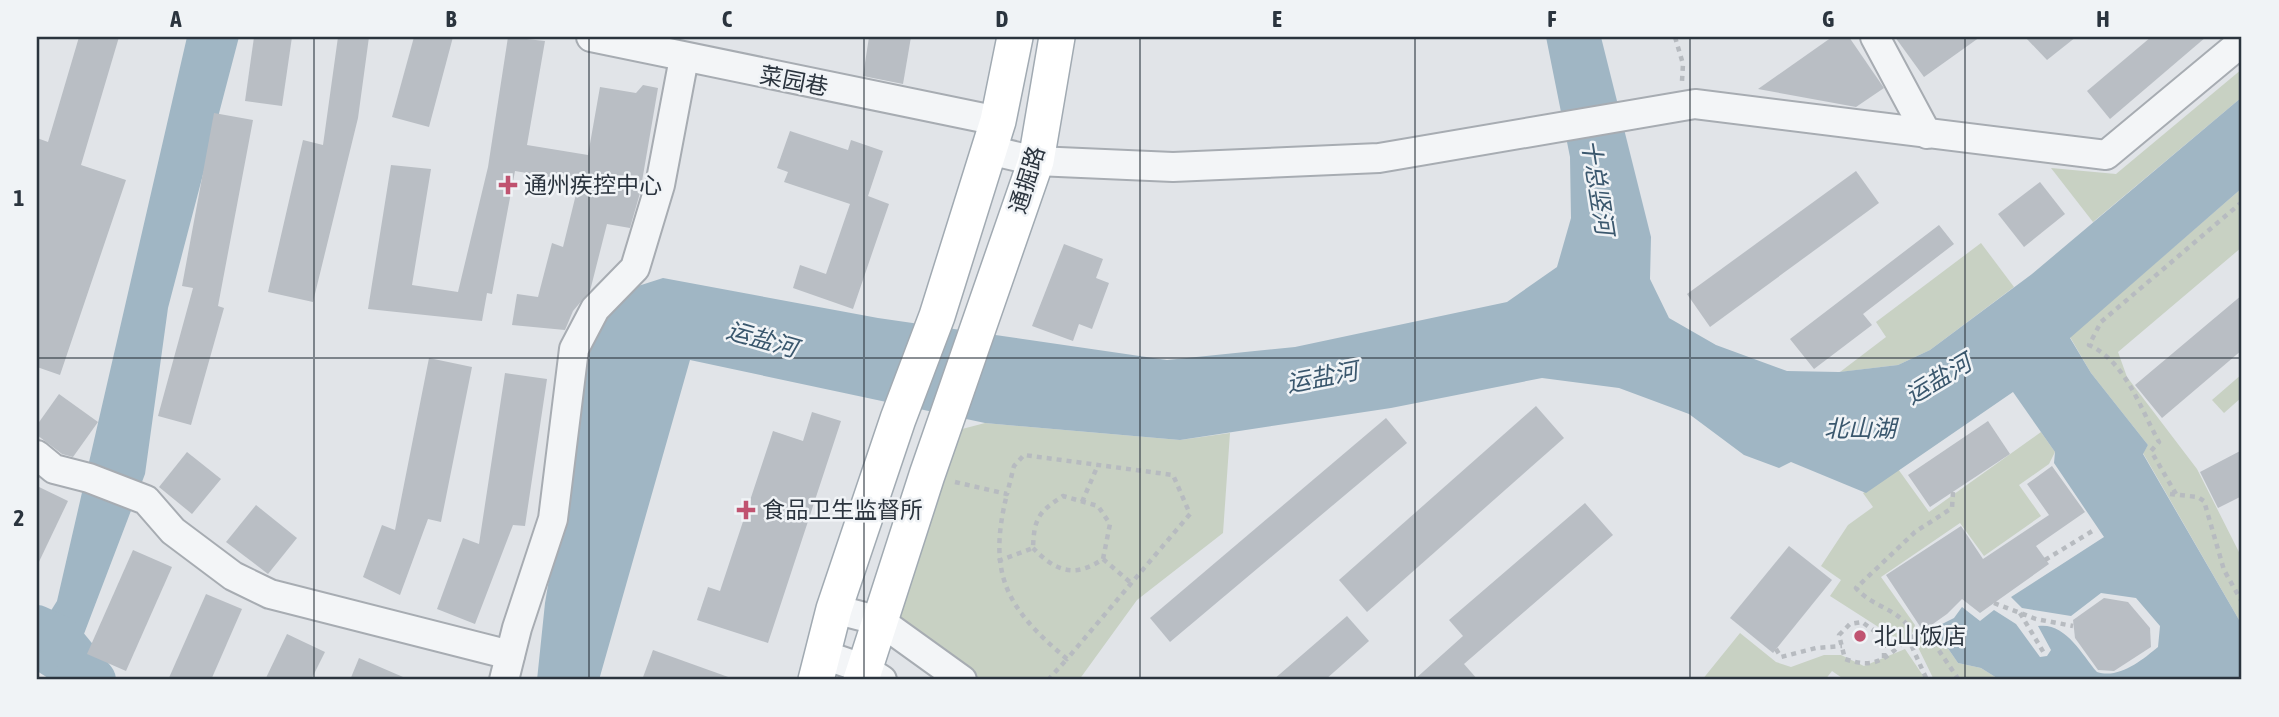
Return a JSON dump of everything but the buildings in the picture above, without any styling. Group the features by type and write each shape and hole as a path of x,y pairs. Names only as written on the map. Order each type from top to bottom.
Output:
{"main road":[{"name":"通掘路","path":"834,609 898,419 937,316 994,136 1015,37"},
{"name":"通掘路","path":"927,475 1036,161 1057,37"},
{"path":"869,677 880,621 927,475"},
{"path":"820,668 834,609"}],"street":[{"name":"菜园巷","path":"591,37 994,136 1036,161 1173,167 1378,158 1695,104 2106,155 2242,42"},
{"path":"1875,37 1927,134"},
{"path":"37,454 54,469 89,478 146,500 173,531 233,576 270,594 507,668 553,519 575,349 595,309 635,268 660,185 684,58"},
{"path":"834,609 880,621 962,680"},
{"path":"820,668 869,677"}],"path":[{"path":"1675,37 1683,64 1681,106"},
{"path":"2242,202 2101,322 2089,345 2110,358 2122,373 2160,442 2151,451 2173,494 2198,497 2204,501 2224,570 2242,602"},
{"path":"1048,680 1066,660 1190,514 1173,475 1024,455 1014,466 999,526 998,561 1012,601 1031,629 1066,660"},
{"path":"1082,502 1098,465"},
{"path":"927,475 1007,494"},
{"path":"1927,680 1908,638 1910,629 1902,617 1865,599 1856,588 1915,533 1952,508 1953,492"},
{"path":"1063,496 1098,506 1110,524 1103,559 1085,571 1065,570 1047,562 1033,548 1034,524 1046,507 1063,496"},
{"path":"2045,560 2094,530"},
{"path":"998,561 1033,548"},
{"path":"1103,559 1131,583"},
{"path":"1994,603 2020,613 2073,626"},
{"path":"2020,613 2045,653"},
{"path":"1884,658 1884,638 1862,622 1850,624 1839,635 1845,659 1862,665 1884,658 1908,638 1927,633 1959,680"},
{"path":"1776,649 1781,657 1816,648 1842,646"}],"green space":[{"path":"2242,69 2242,97 2093,222 2051,168 2116,174"},
{"path":"2242,188 2242,247 2118,352 2127,377 2197,469 2242,558 2242,625 2143,453 2148,445 2091,373 2070,337"},
{"path":"1981,243 2014,287 1930,350 1898,365 1840,372 1886,337 1876,322"},
{"path":"2242,374 2242,397 2224,413 2212,400"},
{"path":"985,423 1180,440 1230,433 1223,533 1137,600 1079,680 962,680 880,621 943,434"},
{"path":"2041,432 2055,452 2049,464 2019,485 2041,516 1984,556 1960,523 1881,577 1915,625 1908,646 1830,596 1841,580 1821,566 1848,525 1873,507 1863,493 1898,469 1929,512"},
{"path":"1934,628 1958,663 1981,668 2000,680 1934,680 1915,641"},
{"path":"1740,633 1776,662 1791,667 1824,655 1841,655 1864,666 1905,649 1926,680 1845,680 1832,671 1825,680 1702,680"}],"water":[{"path":"187,37 239,37 168,308 145,474 79,647 118,680 48,678 37,671 37,633 57,601"},
{"path":"1546,37 1601,37 1651,237 1650,279 1669,318 1716,345 1787,371 1839,372 1898,365 1930,350 2032,274 2242,97 2242,188 2070,338 2091,373 2148,445 2143,454 2242,625 2242,680 2000,680 1981,668 1958,663 1934,628 1954,618 1962,607 1980,621 1994,610 2016,624 2040,657 2047,656 2051,650 2038,626 2056,629 2072,640 2097,672 2105,674 2121,671 2137,663 2158,647 2160,626 2136,598 2101,593 2071,616 2022,608 2011,597 2104,537 2054,463 2055,452 2013,392 1866,493 1791,462 1779,468 1744,455 1689,414 1619,388 1542,378 1391,408 1180,440 985,423 690,360 599,680 537,680 545,603 583,378 596,329 635,287 663,278 878,318 1167,360 1295,347 1507,302 1557,267 1571,218 1570,157"}],"waterway":[{"path":"37,626 59,636 95,680"}],"place":[{"name":"通州疾控中心","path":"508,185"},
{"name":"食品卫生监督所","path":"746,510"},
{"name":"北山饭店","path":"1860,636"}],"water label":[{"name":"十总竖河","path":"1598,187"},
{"name":"运盐河","path":"762,339"},
{"name":"运盐河","path":"1322,377"},
{"name":"运盐河","path":"1938,379"},
{"name":"北山湖","path":"1860,428"}]}
